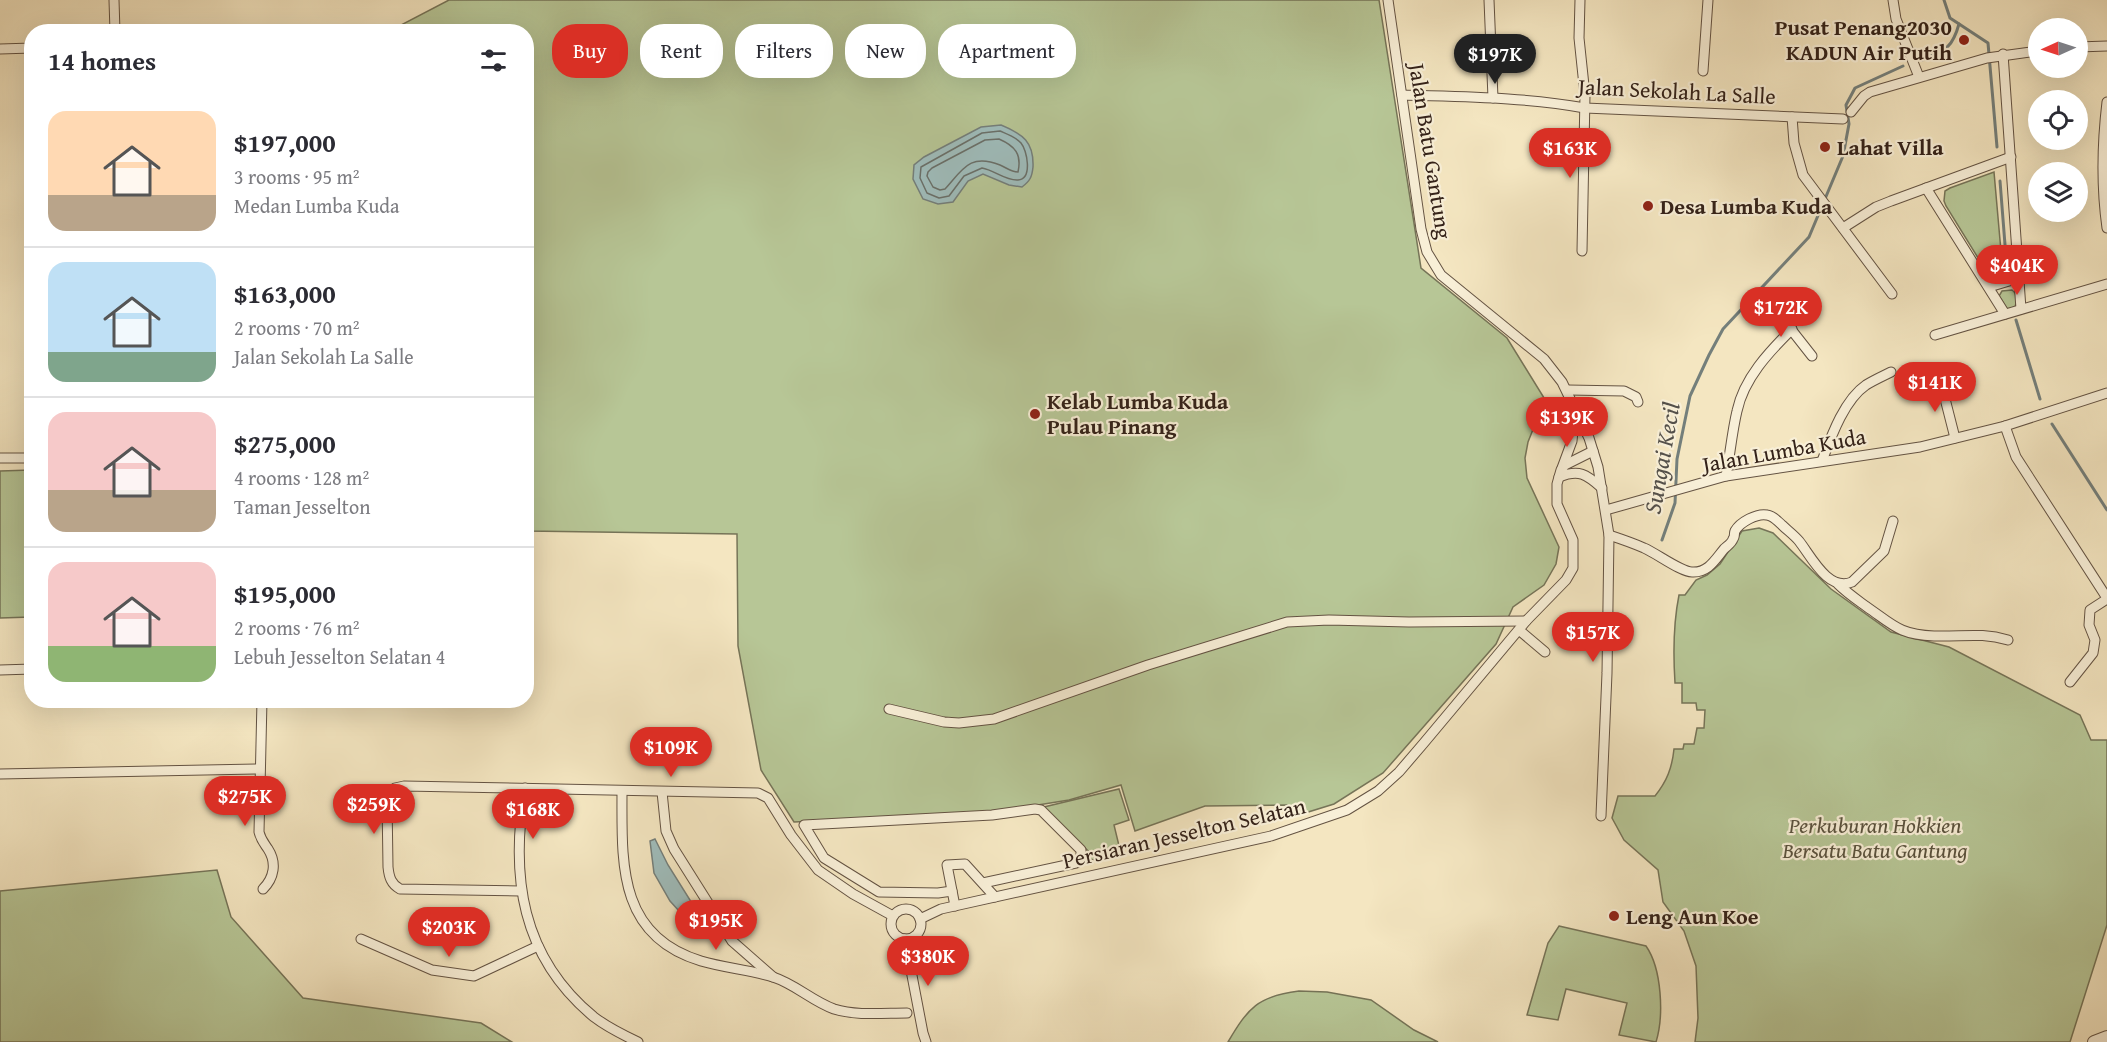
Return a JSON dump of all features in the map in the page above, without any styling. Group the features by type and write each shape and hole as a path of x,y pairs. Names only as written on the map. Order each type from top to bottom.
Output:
{"street":[{"path":"114,0 115,24"},
{"name":"Jalan Batu Gantung","path":"1388,0 1421,229 1427,252 1441,275 1544,359 1568,390 1593,451 1602,488 1609,535 1607,673 1601,816"},
{"path":"1489,0 1493,98"},
{"path":"1580,0 1579,38 1585,108 1582,251"},
{"path":"1703,71 1708,0"},
{"path":"1893,0 1896,19 1919,77"},
{"path":"2088,47 2107,46"},
{"path":"0,49 24,48"},
{"path":"1851,112 1870,92 1986,57 2028,52"},
{"path":"2003,54 2021,309"},
{"name":"Jalan Sekolah La Salle","path":"1402,95 1553,102 1585,108 1843,119"},
{"path":"2107,102 2103,141 2103,190 2107,228"},
{"path":"1792,117 1797,160 1803,174 1892,294"},
{"path":"1843,228 1876,207 2011,157"},
{"path":"1926,188 2005,314"},
{"path":"1989,287 2019,278"},
{"path":"1935,334 2107,284"},
{"path":"1764,299 1768,300 1812,356"},
{"path":"1726,476 1740,401 1760,363 1792,329"},
{"path":"1822,461 1840,417 1850,403 1868,384 1891,372"},
{"path":"1941,383 1955,438"},
{"path":"1568,390 1624,390 1636,397 1638,402"},
{"name":"Jalan Lumba Kuda","path":"1606,510 1726,476 1920,447 2005,426 2107,393"},
{"path":"1560,473 1572,441 1575,406"},
{"path":"2005,426 2016,457 2107,598 2090,610 2089,625 2095,640 2093,653 2070,682"},
{"path":"1560,473 1571,461 1593,451"},
{"path":"0,458 24,458"},
{"path":"1560,473 1580,473 1591,478 1602,488"},
{"name":"Persiaran Jesselton Selatan","path":"920,919 941,909 1271,836 1347,810 1377,791 1399,772 1526,621 1566,580 1573,568 1573,540 1557,504 1560,473"},
{"path":"1609,535 1642,547 1679,569 1692,572 1713,564 1733,540 1734,532 1738,527 1756,516 1764,514 1772,516 1797,538 1818,567 1878,617 1908,632 1934,636 1991,635 2008,640"},
{"path":"1838,584 1852,582 1884,550 1893,521"},
{"path":"889,709 944,722 959,723 994,719 1154,663 1287,622 1329,620 1526,621"},
{"path":"1519,630 1545,652"},
{"path":"0,670 24,669"},
{"path":"262,708 259,832 262,842 270,853 274,872 270,883 263,890"},
{"path":"0,774 259,769"},
{"path":"520,891 400,889 396,886 389,876 387,801 389,792 400,786 764,795 818,870 853,894 893,916"},
{"path":"525,788 520,820 520,891 538,946 551,971 573,997 595,1018 638,1042"},
{"path":"622,791 625,879 631,898 644,922 665,943 699,961 772,977 833,1008 856,1012 907,1013"},
{"path":"662,792 666,831 674,849 732,941 772,977"},
{"path":"952,891 879,892 824,858 804,825 992,815 1035,809 1041,810 1081,850 1081,860 1076,863 982,883"},
{"path":"954,906 947,865 965,864 995,897"},
{"path":"910,909 920,919 918,933 905,939 900,937 892,930 893,916 900,910 910,909"},
{"path":"360,939 432,970 474,976 538,946"},
{"path":"905,939 926,1042"},
{"path":"2094,1042 2107,1037"}],"green space":[{"name":"Kelab Lumba Kuda Pulau Pinang","path":"449,0 1379,0 1421,268 1507,338 1549,406 1536,422 1528,442 1525,458 1527,478 1559,547 1556,564 1544,585 1513,607 1496,644 1383,773 1334,804 1292,817 1287,805 1205,806 1135,831 1121,785 1069,800 988,813 794,822 761,770 738,646 737,534 534,531 534,24 403,24"},
{"path":"1994,172 2003,274 1996,277 1988,274 1944,201 1945,191 1950,188"},
{"path":"2012,290 2016,296 2016,305 2007,309 1999,296 2002,291"},
{"path":"24,470 24,617 0,618 0,471"},
{"name":"Perkuburan Hokkien Bersatu Batu Gantung","path":"1759,528 1773,533 1831,589 1891,632 1949,647 2080,715 2091,740 2107,740 2107,925 2070,1042 1695,1042 1698,1018 1696,966 1684,931 1663,902 1658,870 1624,840 1612,818 1618,796 1655,796 1668,774 1674,749 1683,749 1684,744 1694,744 1697,728 1704,728 1705,710 1697,710 1696,703 1682,703 1682,683 1675,683 1674,639 1679,595 1685,595 1696,580 1707,575 1720,564 1742,531"},
{"path":"1119,789 1129,820 1114,825 1121,854 1091,860 1089,852 1044,807"},
{"path":"217,870 231,917 303,998 481,1023 512,1042 0,1042 0,891"},
{"path":"1559,926 1646,946 1655,967 1660,993 1660,1019 1656,1042 1619,1035 1627,1003 1566,989 1558,1020 1527,1015 1548,943"},
{"path":"1299,991 1327,992 1371,1000 1414,1030 1438,1042 1228,1042 1248,1012 1264,1000"}],"water":[{"path":"1001,125 1026,140 1032,151 1033,167 1027,183 1022,187 1009,185 983,174 968,181 953,202 938,204 923,199 913,179 914,165 924,157 981,127"},
{"path":"655,839 668,865 710,932 689,922 670,901 654,873 650,841"}],"waterway":[{"name":"Sungai Kecil","path":"1944,0 1950,18 1988,43 1997,147"},
{"name":"Sungai Kecil","path":"1922,60 1946,48 1954,39 1959,24"},
{"name":"Sungai Kecil","path":"1662,540 1675,503 1677,459 1690,396 1709,355 1723,329 1809,237 1843,156 1849,124 1846,105 1855,88 1903,66"},
{"name":"Sungai Kecil","path":"2000,181 2007,270"},
{"name":"Sungai Kecil","path":"2016,320 2040,399"},
{"name":"Sungai Kecil","path":"2052,424 2107,510"}],"place":[{"name":"Pusat Penang2030 KADUN Air Putih","path":"1964,40"},
{"name":"Lahat Villa","path":"1825,147"},
{"name":"Desa Lumba Kuda","path":"1648,206"},
{"name":"Kelab Lumba Kuda Pulau Pinang","path":"1035,414"},
{"name":"Leng Aun Koe","path":"1614,916"}]}
